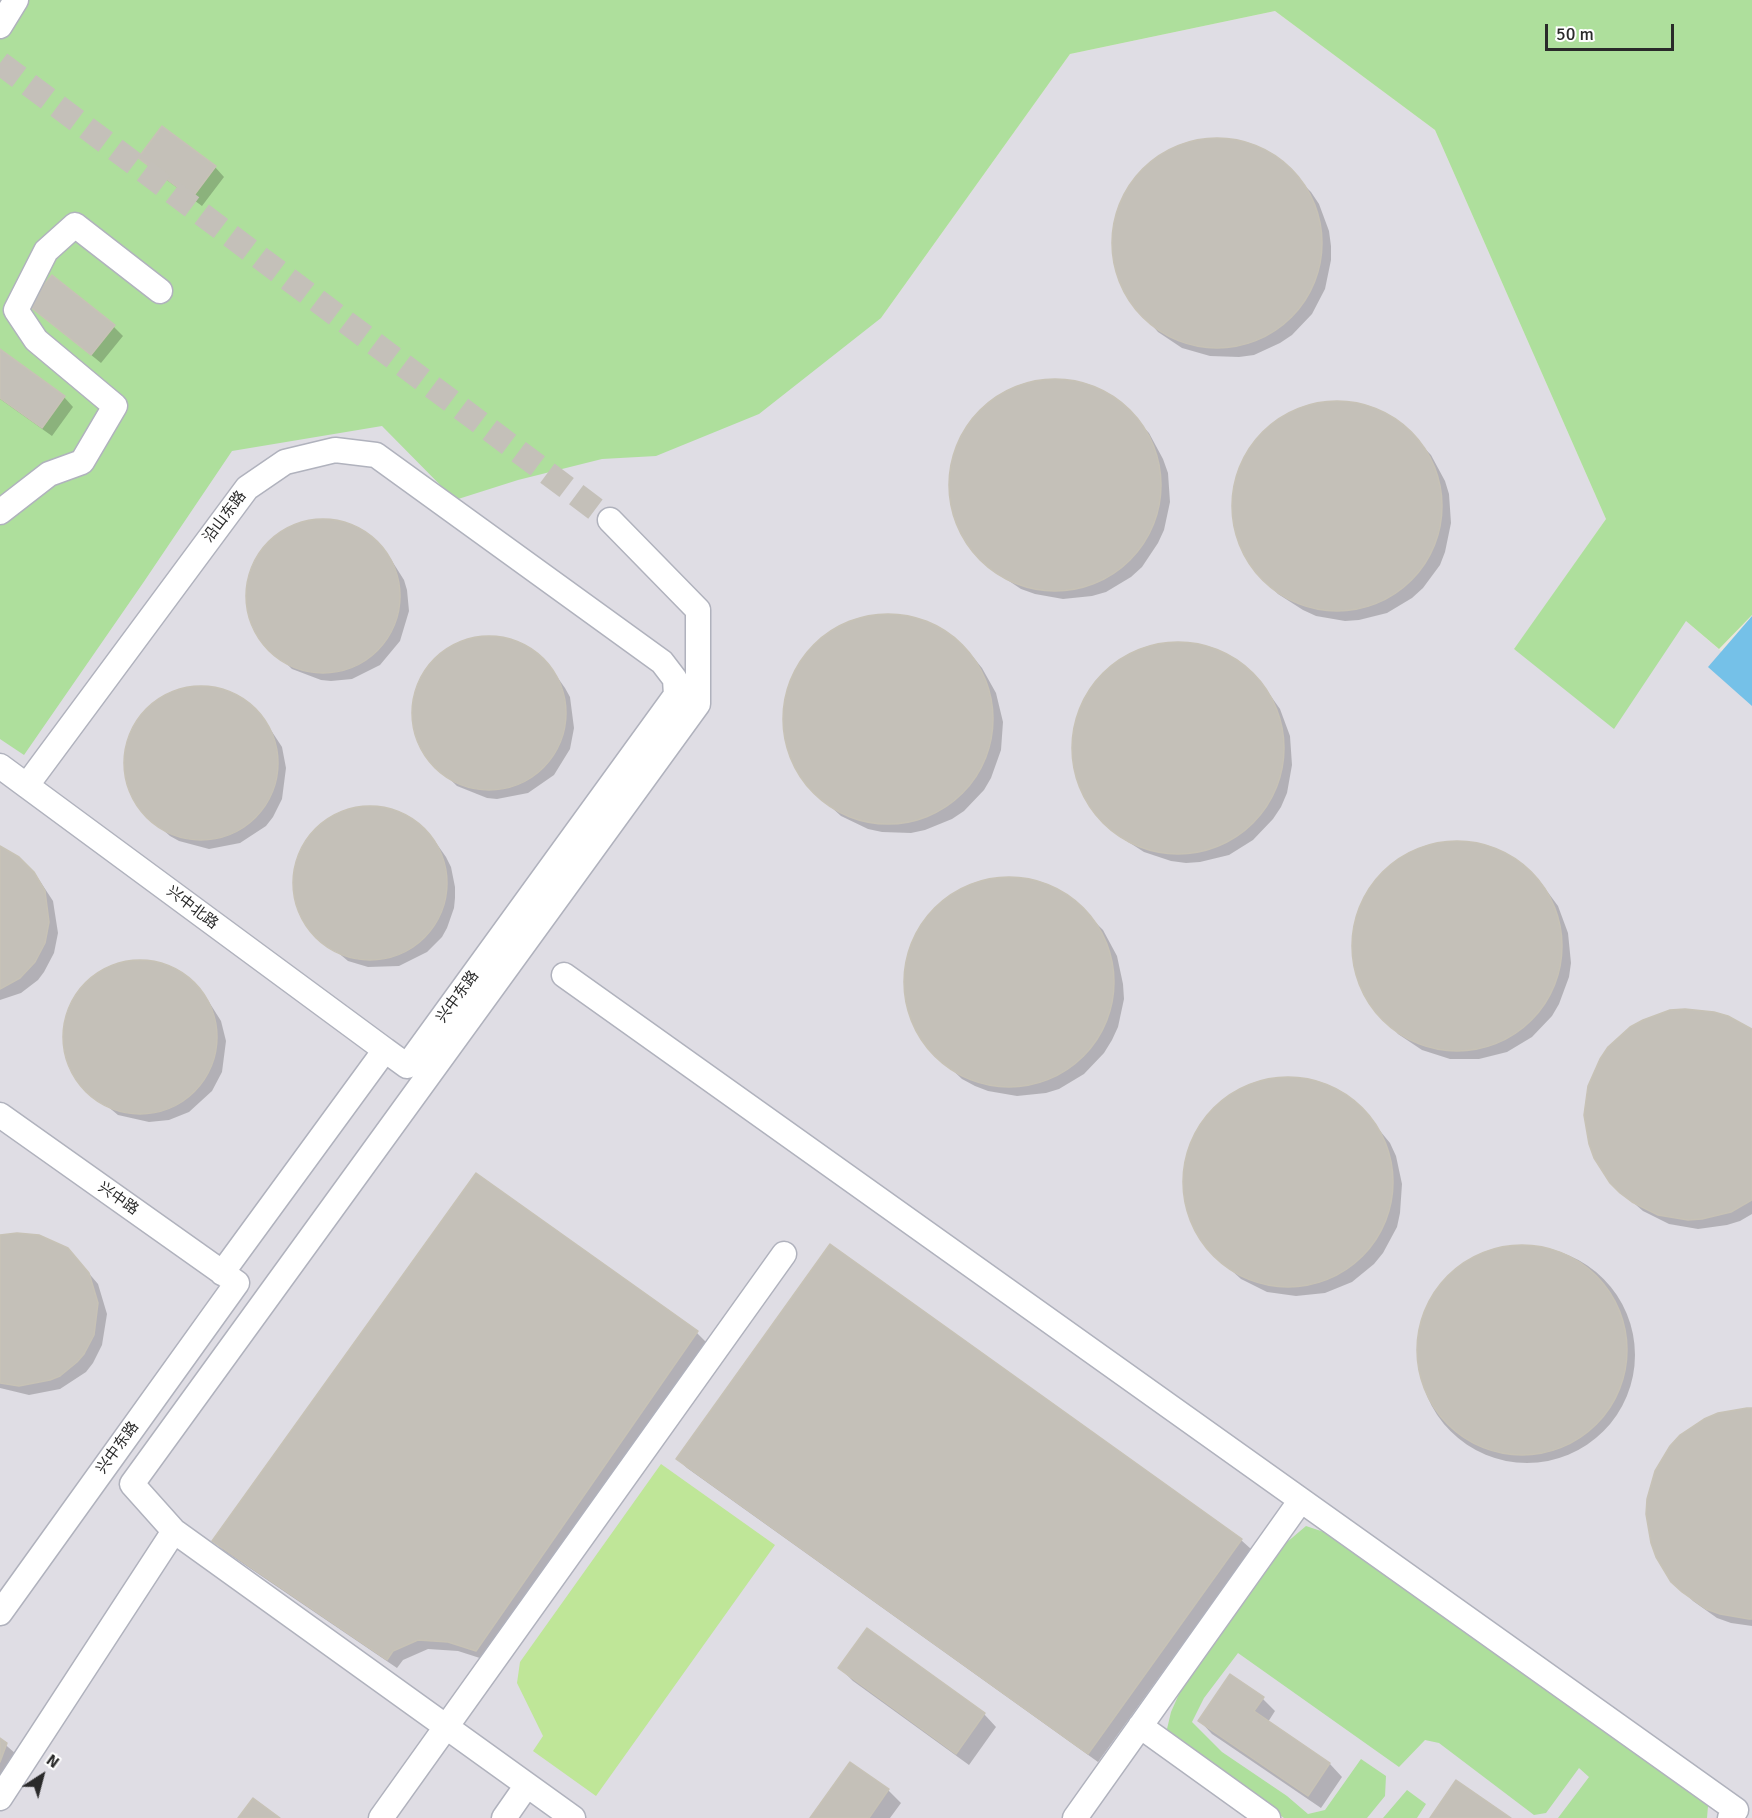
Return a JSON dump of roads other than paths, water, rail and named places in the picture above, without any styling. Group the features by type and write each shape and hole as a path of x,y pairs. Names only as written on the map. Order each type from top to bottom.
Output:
{"lane":[{"path":"0,26 16,0"},
{"path":"0,512 49,474 82,462 116,406 36,340 16,310 46,251 75,225 160,291"},
{"name":"沿山东路","path":"27,785 247,488 285,462 335,450 376,455 662,662 675,679"},
{"path":"573,1818 174,1531 132,1484 698,704 698,610 610,520"},
{"name":"兴中东路","path":"0,1613 385,1050 407,1066 676,695 675,679"},
{"name":"兴中北路","path":"0,766 385,1050"},
{"path":"564,975 1736,1810 1730,1818"},
{"name":"兴中路","path":"0,1115 230,1278"},
{"path":"385,1817 446,1727 784,1254"},
{"path":"1075,1818 1301,1500"},
{"path":"0,1798 174,1531"},
{"path":"1140,1726 1268,1818"},
{"path":"504,1818 526,1785"}],"water":[{"path":"1752,616 1752,706 1708,667"}],"tunnel":[{"path":"0,63 610,520"}]}
